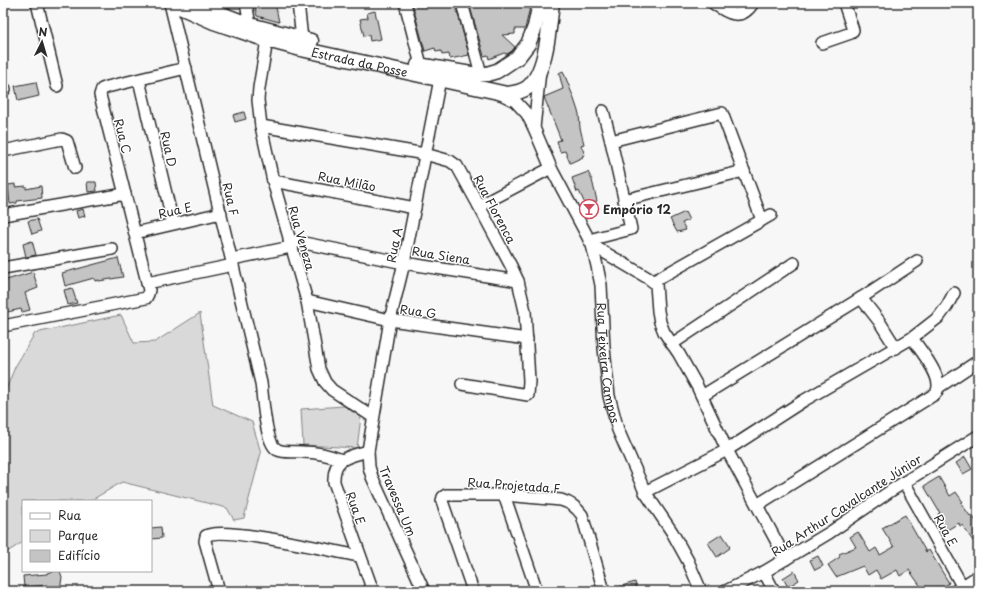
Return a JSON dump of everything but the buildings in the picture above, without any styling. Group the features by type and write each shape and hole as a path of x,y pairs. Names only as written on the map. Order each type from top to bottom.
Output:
{"main road":[{"path":"500,93 496,82 497,71 512,62 523,51 532,36 540,3"},
{"name":"Rua Teixeira Campos","path":"541,66 552,3"},
{"name":"Estrada da Posse","path":"185,4 302,39 458,73 481,74 497,71"},
{"name":"Estrada da Posse","path":"185,4 214,22 267,40 301,49 500,93 515,93 528,87 536,77 541,66"},
{"path":"523,51 532,56 541,66"}],"street":[{"path":"38,3 58,86"},
{"path":"246,3 250,24"},
{"path":"298,3 302,39"},
{"path":"404,3 421,65"},
{"path":"462,3 481,74"},
{"path":"713,3 725,12 731,14 744,12 754,3"},
{"path":"822,43 851,33 853,30 844,3"},
{"name":"Rua F","path":"185,4 175,20 261,383 270,439 273,446 277,449 320,454 342,460"},
{"name":"Rua Veneza","path":"267,40 258,100 261,126 273,181 306,301 319,369 324,382 332,390 340,397 373,417"},
{"name":"Rua Teixeira Campos","path":"534,128 541,66"},
{"path":"139,80 186,68"},
{"name":"Rua A","path":"373,417 390,320 404,262 440,79"},
{"name":"Rua C","path":"124,194 101,100 101,92 107,87 139,80"},
{"name":"Rua D","path":"139,80 173,223"},
{"name":"Rua Teixeira Campos","path":"500,93 519,104 527,114 551,168 590,242 598,266 601,285 604,348 612,412 622,442 645,492 682,549 701,591"},
{"path":"590,242 631,229 603,111"},
{"path":"611,141 722,113 744,171 766,218 654,281"},
{"name":"Rua Florenca","path":"261,126 425,154 450,161 457,166 518,281 524,310 529,381 528,395 462,384"},
{"path":"3,150 62,139 67,141 69,145 75,168"},
{"path":"479,206 551,168"},
{"path":"624,200 744,171"},
{"name":"Rua Milão","path":"273,181 415,208"},
{"path":"3,215 124,194 149,290 146,298 141,300 3,326"},
{"name":"Rua E","path":"135,233 221,213"},
{"path":"590,242 654,281 658,288 658,311 664,332 702,396 727,450 786,559"},
{"path":"147,283 233,262 290,244"},
{"name":"Rua Siena","path":"290,244 518,281"},
{"path":"3,268 112,249"},
{"path":"702,396 861,298 917,261"},
{"path":"672,344 794,263"},
{"path":"645,492 727,450 802,401 912,338 939,317 954,293"},
{"path":"861,298 880,321 896,348"},
{"name":"Rua G","path":"306,301 390,320 527,339"},
{"path":"912,338 934,372 938,380 939,387"},
{"path":"757,505 935,394 939,387 978,361"},
{"name":"Travessa Um","path":"373,417 368,451 369,467 372,477 424,591"},
{"name":"Rua Arthur Cavalcante Júnior","path":"726,591 764,572 829,533 904,482 978,436"},
{"path":"342,460 368,451"},
{"name":"Rua E","path":"342,460 335,468 334,482 373,591"},
{"name":"Rua E","path":"904,482 961,589"},
{"name":"Rua Projetada F","path":"473,591 442,501 446,495 504,495 561,500 569,503 582,515 604,591"},
{"path":"504,495 537,591"},
{"path":"219,591 206,540 206,536 210,534 237,534 253,536 360,556"},
{"path":"764,572 774,591"},
{"path":"961,589 978,576"}],"green space":[{"path":"200,313 213,405 252,422 261,453 244,518 234,520 227,508 122,482 92,500 22,500 22,543 7,552 3,551 3,397 15,367 35,333 121,315 134,343 155,342"},
{"path":"344,406 361,417 357,448 303,445 301,409"}],"place":[{"name":"Empório 12","path":"589,209"}]}
